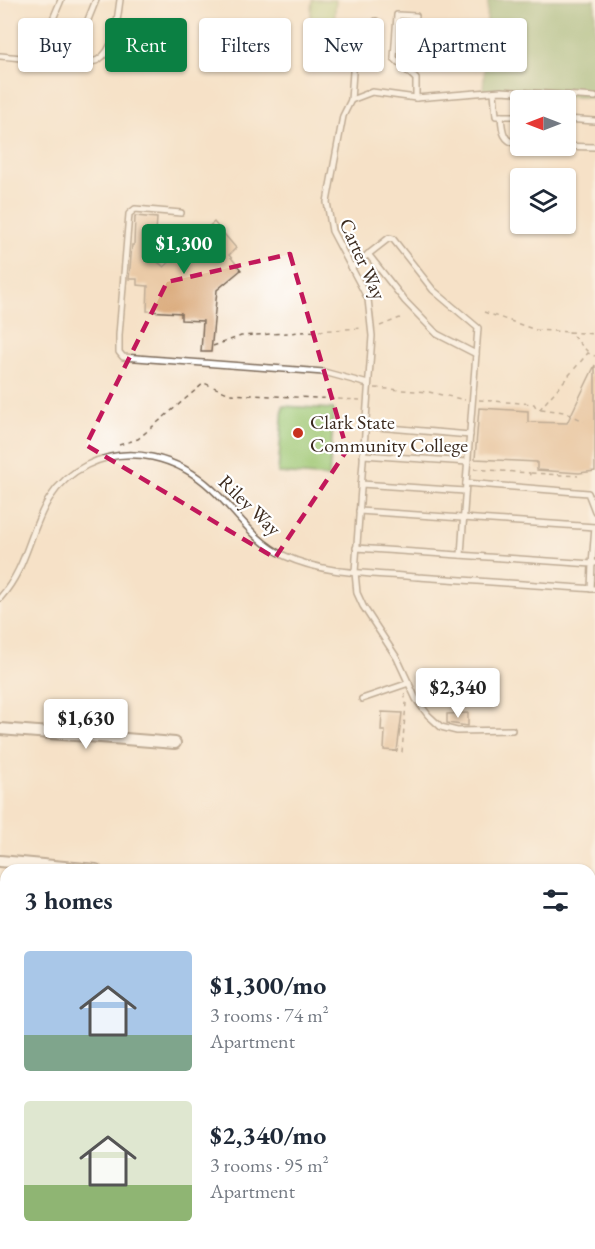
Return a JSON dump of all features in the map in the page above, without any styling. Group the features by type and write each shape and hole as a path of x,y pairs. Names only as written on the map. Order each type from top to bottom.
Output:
{"street":[{"path":"0,729 175,743"},
{"path":"0,861 32,864"}],"lane":[{"path":"55,18 61,0"},
{"path":"89,18 96,0"},
{"path":"93,61 107,52 115,33 120,0"},
{"path":"416,16 397,15 394,58 416,79 416,99"},
{"path":"0,56 18,58"},
{"name":"Carter Way","path":"353,72 351,100 343,116 327,202 332,231 369,299 372,327 356,548 357,594 397,658 422,707 441,727 457,731 512,730"},
{"path":"351,100 372,92 416,99 494,92 595,97"},
{"path":"494,92 496,116 510,116"},
{"path":"501,116 506,139 510,143"},
{"path":"576,120 595,121"},
{"path":"576,147 595,147"},
{"path":"181,213 135,209 129,214 119,335 119,352 123,357 324,372 369,384"},
{"path":"352,267 389,238 393,239 433,290 478,328 470,462 465,491 461,555"},
{"path":"368,254 405,301 437,334 476,354"},
{"path":"366,426 470,435"},
{"name":"Riley Way","path":"0,598 15,578 35,523 53,491 88,465 119,455 154,457 184,469 213,489 256,537 271,548 304,564 355,572 593,589"},
{"path":"363,455 470,462"},
{"path":"466,483 588,493 594,502 595,511"},
{"path":"361,484 465,491"},
{"path":"359,511 595,527 593,589"},
{"path":"356,548 594,564"},
{"path":"362,699 409,683"}],"path":[{"path":"484,312 517,326 536,330 595,334"},
{"path":"213,346 241,336 372,327 386,325 399,318"},
{"path":"569,332 588,353"},
{"path":"540,409 564,412 584,421"},
{"path":"470,462 474,469 578,476"},
{"path":"529,488 530,473"},
{"path":"393,751 402,752 406,702 401,686"}],"highlighted area":[{"path":"290,254 347,450 275,558 86,445 167,282"}],"green space":[{"path":"312,0 336,0 334,18 310,18"},
{"path":"488,0 595,0 595,98 576,97 576,90 510,90 510,93 483,92 484,72 527,72 527,18 487,18"},
{"path":"283,406 334,409 329,477 278,473"}],"building":[{"path":"135,216 157,218 154,259 164,267 214,222 236,248 229,255 241,270 217,290 211,352 201,352 203,321 181,320 181,313 147,311 148,286 137,285 137,279 129,279"},
{"path":"595,365 595,471 579,473 537,470 537,462 475,459 479,408 528,411 528,422 567,423"},
{"path":"382,712 402,713 397,751 384,750 385,731 381,731"},
{"path":"468,713 468,726 447,723 447,714"}],"place":[{"name":"Clark State Community College","path":"298,433"}]}
